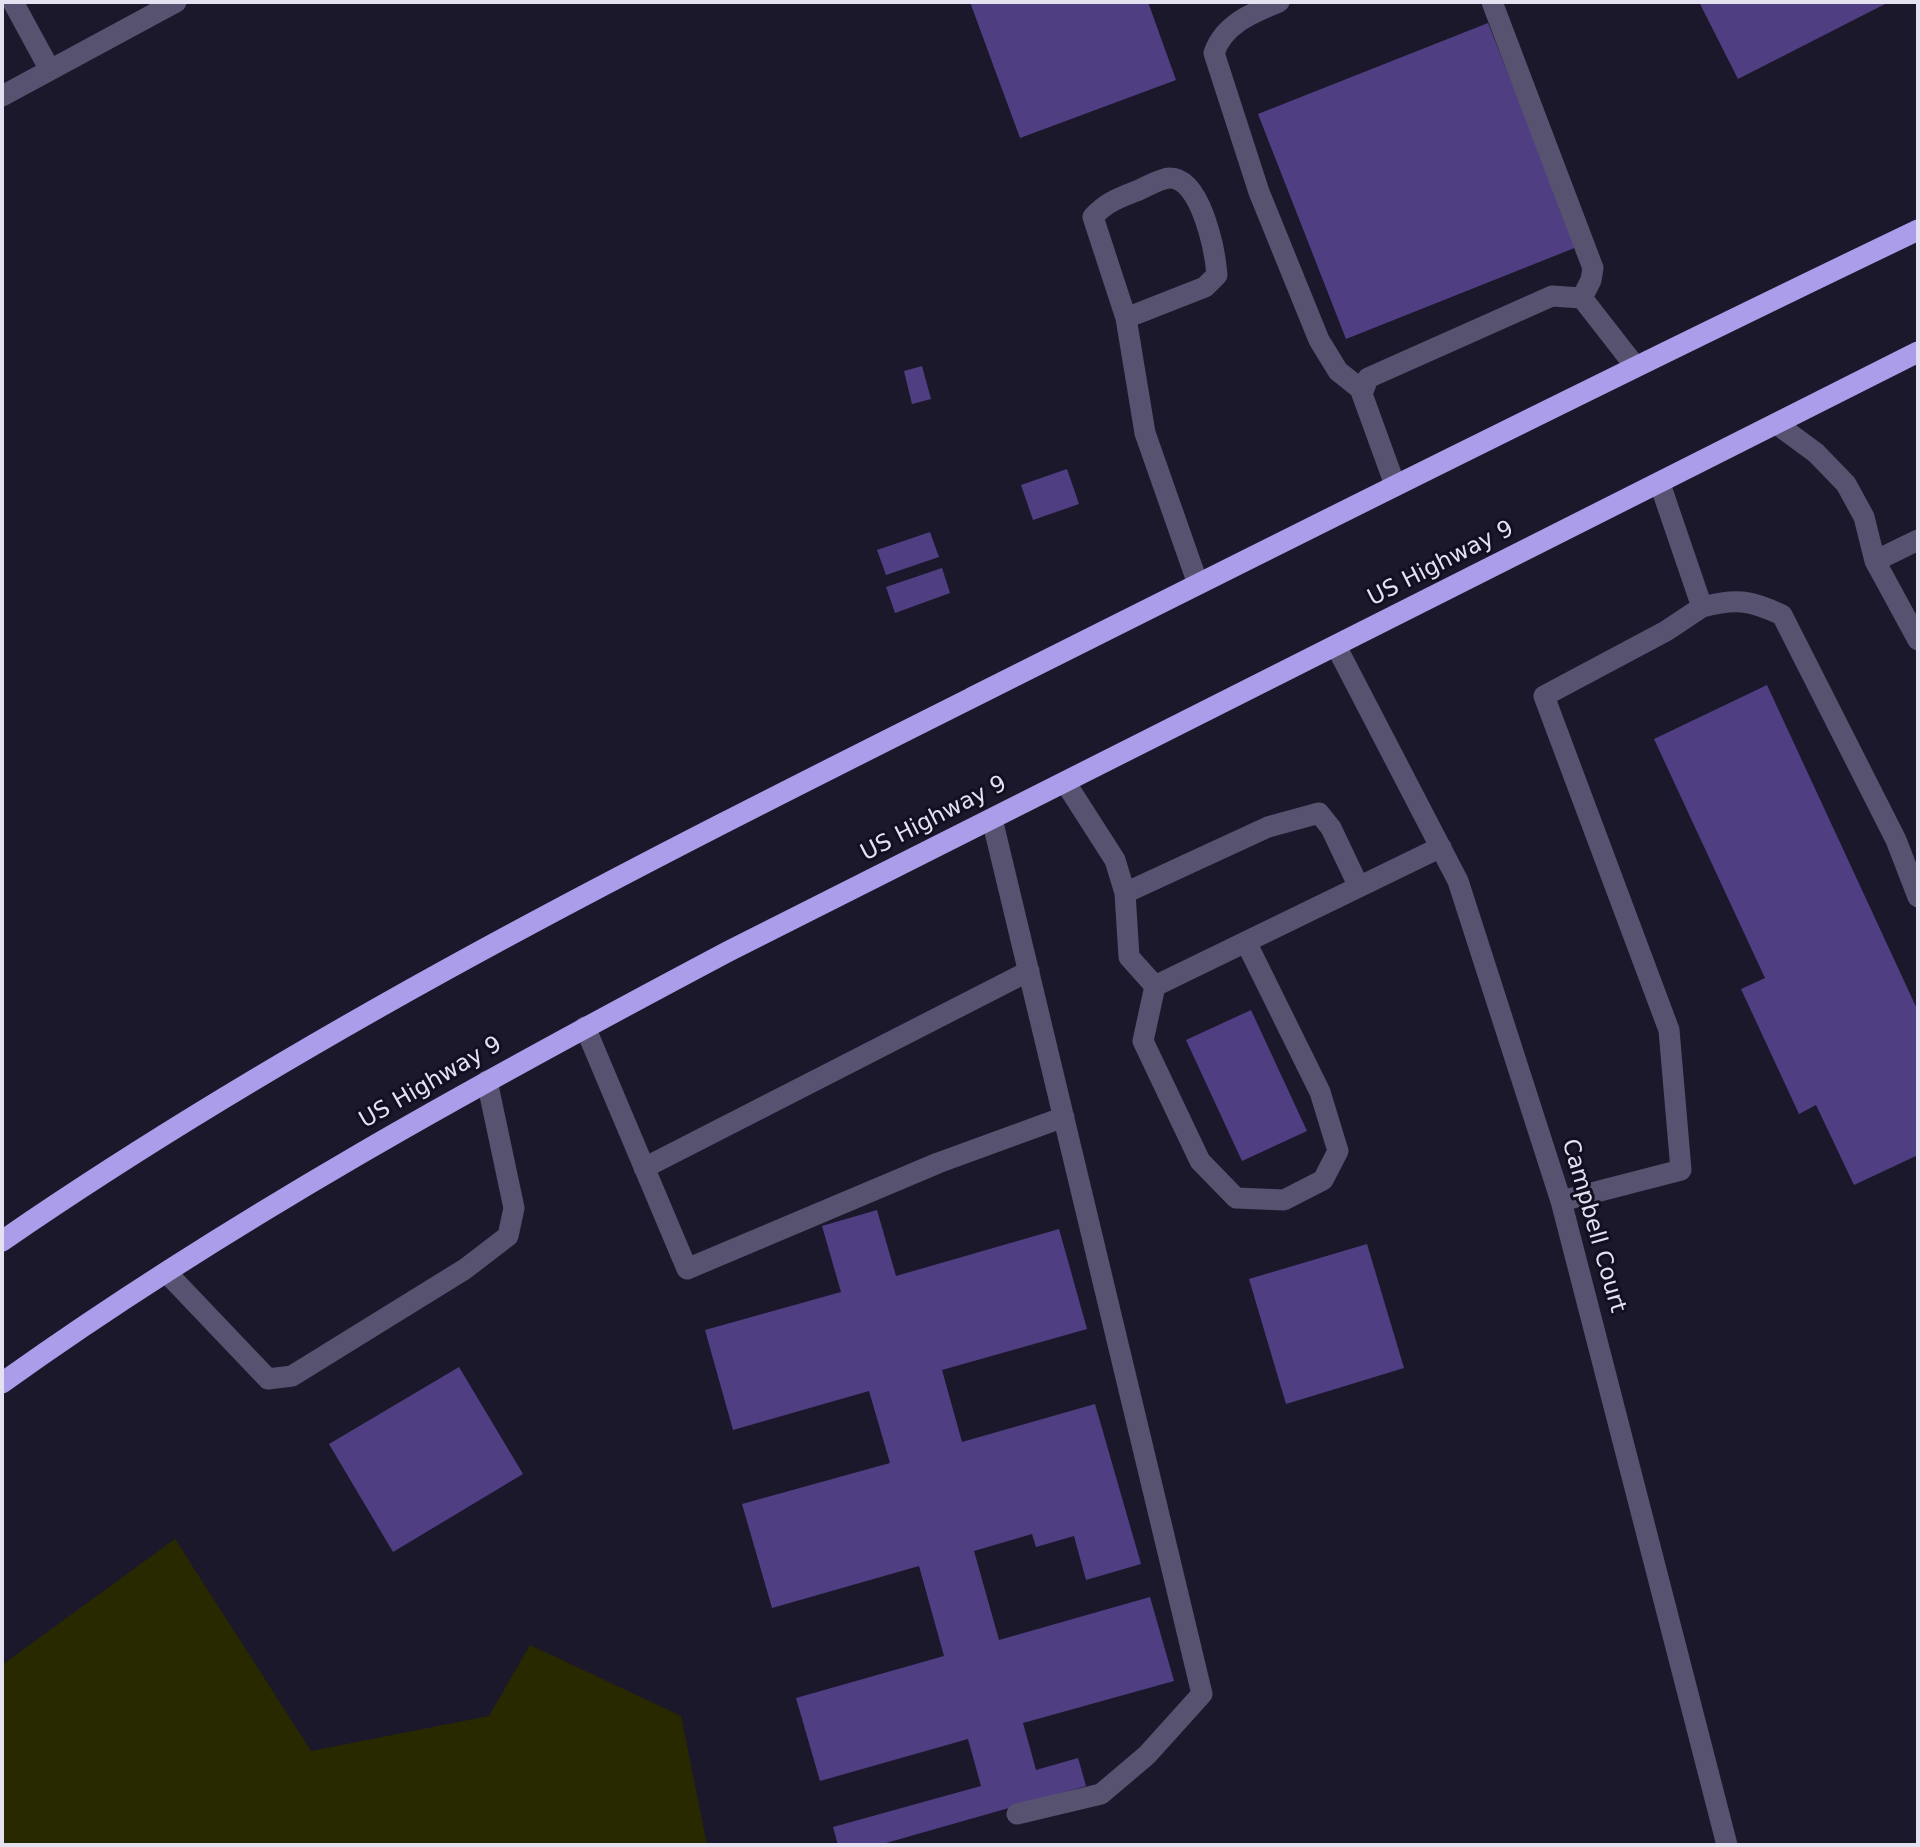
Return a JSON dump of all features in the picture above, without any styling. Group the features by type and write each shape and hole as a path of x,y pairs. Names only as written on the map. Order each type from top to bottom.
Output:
{"highway":[{"path":"2,1241 183,1123 436,975 654,857 1395,485 1918,230"},
{"name":"US Highway 9","path":"2,1383 295,1192 585,1027 729,951 1778,425 1918,352"}],"street":[{"path":"13,2 50,70"},
{"path":"2,96 176,2"},
{"path":"1279,2 1233,25 1219,38 1214,53 1259,192 1319,340 1338,371 1363,391"},
{"path":"1492,2 1593,268 1591,280 1582,298"},
{"path":"1126,318 1205,287 1217,275 1216,256 1195,194 1183,181 1168,178 1104,205 1093,217 1126,318 1145,433 1198,584"},
{"path":"1395,485 1362,394 1368,378 1552,296 1582,298 1635,366"},
{"path":"1778,425 1816,453 1846,484 1864,517 1875,561 1918,640"},
{"path":"1660,484 1702,607"},
{"path":"1875,561 1918,540"},
{"path":"1561,1201 1681,1170 1669,1031 1544,696 1666,631 1702,607 1727,600 1754,602 1782,615 1896,840 1918,897"},
{"name":"Campbell Court","path":"1336,646 1458,881 1561,1201 1727,1845"},
{"path":"1065,782 1115,860 1125,893 1129,957 1155,986"},
{"path":"1125,893 1268,827 1319,813 1331,828 1359,887"},
{"path":"992,819 1202,1694 1147,1755 1101,1794 1017,1814"},
{"path":"1155,986 1441,847"},
{"path":"1155,986 1143,1041 1199,1161 1236,1198 1284,1200 1323,1180 1338,1151 1320,1092 1246,942"},
{"path":"644,1168 1029,971"},
{"path":"585,1027 687,1269 938,1163 1064,1117"},
{"path":"167,1273 268,1379 292,1376 465,1269 508,1236 514,1208 487,1082"}],"shaded area":[{"path":"175,1539 311,1751 489,1716 530,1645 681,1716 707,1845 2,1845 2,1665"}],"building":[{"path":"970,2 1148,2 1176,80 1020,138"},
{"path":"1699,2 1889,2 1738,79"},
{"path":"1488,23 1577,247 1346,339 1258,114"},
{"path":"922,366 931,399 912,404 904,371"},
{"path":"1067,469 1079,504 1033,520 1021,485"},
{"path":"930,532 939,557 886,575 877,550"},
{"path":"942,568 950,593 895,613 886,587"},
{"path":"1767,685 1918,1011 1918,1155 1854,1185 1816,1105 1799,1114 1741,989 1765,978 1654,739"},
{"path":"1251,1010 1307,1131 1242,1161 1186,1040"},
{"path":"877,1210 896,1276 1059,1229 1087,1329 942,1370 962,1442 1095,1404 1141,1564 1086,1580 1074,1536 1036,1547 1032,1534 974,1551 999,1640 1150,1597 1174,1681 1023,1723 1036,1770 1078,1758 1086,1786 879,1845 838,1845 833,1827 981,1786 968,1739 820,1781 796,1698 944,1656 919,1566 772,1608 742,1504 890,1463 869,1391 733,1430 705,1330 841,1292 822,1226"},
{"path":"1367,1244 1404,1368 1286,1404 1249,1279"},
{"path":"459,1367 523,1474 393,1552 329,1444"}]}
